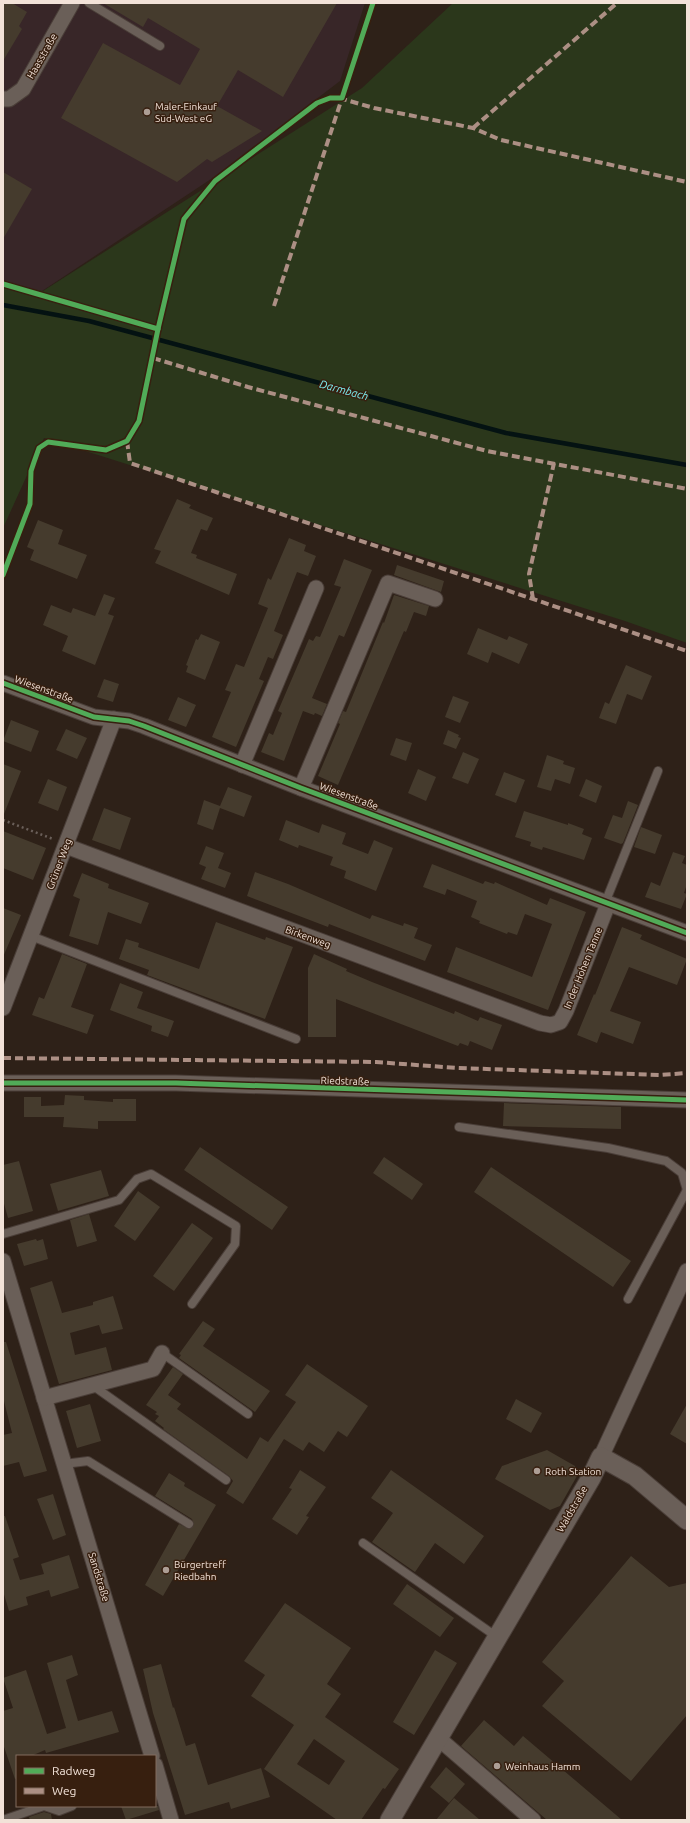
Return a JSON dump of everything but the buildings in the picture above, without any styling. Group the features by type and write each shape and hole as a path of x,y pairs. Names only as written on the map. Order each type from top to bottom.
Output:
{"street":[{"name":"Haasstraße","path":"3,99 9,99 23,88 72,3"},
{"path":"301,788 388,583 435,599"},
{"path":"242,765 316,588"},
{"name":"Wiesenstraße","path":"3,683 94,717 129,721 144,726 301,788 447,841 607,904 685,928"},
{"name":"Grüner Weg","path":"3,1008 114,719"},
{"name":"Birkenweg","path":"66,845 540,1023 551,1025"},
{"name":"In der Hohen Tanne","path":"551,1025 560,1022 566,1011 607,904"},
{"name":"Riedstraße","path":"3,1083 176,1084 687,1100"},
{"name":"Sandstraße","path":"3,1261 152,1755"},
{"name":"Waldstraße","path":"390,1820 601,1457 687,1271"},
{"path":"44,1398 153,1369 162,1353"},
{"path":"601,1457 635,1476 687,1520"},
{"path":"438,1738 533,1820"},
{"path":"156,1768 171,1820"}],"lane":[{"path":"89,3 160,46"},
{"path":"607,904 658,771"},
{"path":"31,936 296,1039"},
{"path":"459,1127 608,1148 666,1161 682,1173 687,1190 628,1299"},
{"path":"3,1234 119,1200 137,1179 151,1174 236,1226 235,1244 192,1304"},
{"path":"162,1353 248,1414"},
{"path":"92,1385 226,1480"},
{"path":"64,1464 88,1461 189,1524"},
{"path":"363,1543 497,1637"},
{"path":"3,1820 41,1807"},
{"path":"47,1807 59,1811 69,1807"}],"path":[{"path":"3,820 66,845"}],"shaded area":[{"path":"3,3 365,3 340,81 214,177 42,291 3,283"}],"green space":[{"path":"453,3 687,3 687,643 625,621 44,438 3,528 3,283 43,291 362,88"}],"waterway":[{"name":"Darmbach","path":"3,305 89,321 506,433 687,465"}],"marked path":[{"path":"473,128 617,3"},
{"path":"274,306 343,95"},
{"path":"339,98 374,108 473,128 501,140 687,182"},
{"path":"153,358 248,387 487,451 687,489"},
{"path":"127,441 130,463 687,651"},
{"path":"533,599 529,574 554,463"},
{"path":"3,1058 376,1062 458,1068 660,1075 687,1073"}],"cycle path":[{"path":"3,575 30,504 31,471 39,448 48,442 106,450 127,441 139,421 158,329 184,219 215,181 317,103 330,98 342,98 373,3"},
{"path":"3,284 158,329"},
{"path":"3,683 94,717 129,721 144,726 301,788 687,933"},
{"path":"3,1083 176,1083 687,1100"}],"place":[{"name":"Maler-Einkauf Süd-West eG","path":"147,112"},
{"name":"Roth Station","path":"537,1471"},
{"name":"Bürgertreff Riedbahn","path":"166,1570"},
{"name":"Weinhaus Hamm","path":"497,1766"}]}
